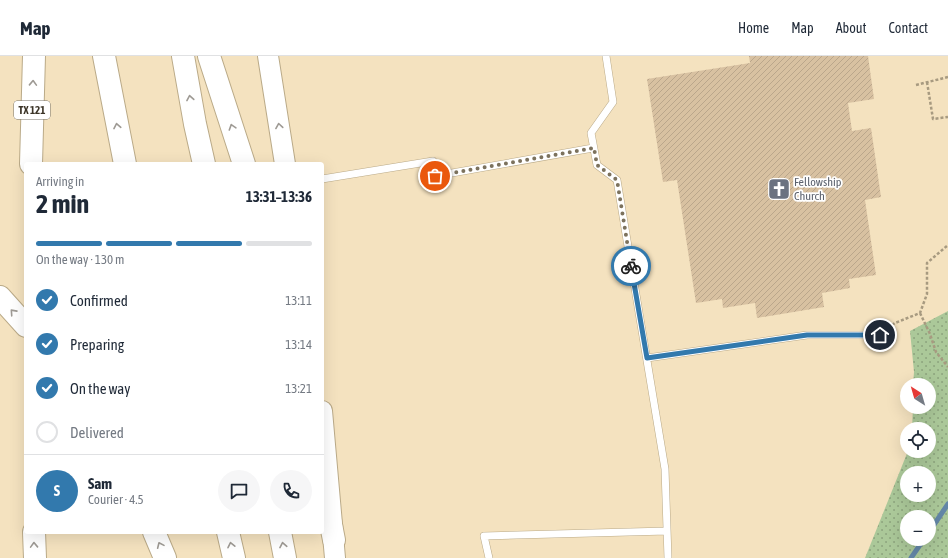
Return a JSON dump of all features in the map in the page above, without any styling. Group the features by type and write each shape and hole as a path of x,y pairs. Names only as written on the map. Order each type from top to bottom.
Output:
{"highway":[{"name":"TX 121","path":"31,162 34,56"},
{"path":"104,56 125,162"},
{"path":"183,56 204,162"},
{"path":"209,56 243,162"},
{"path":"0,297 24,324"},
{"path":"324,490 335,549"},
{"path":"34,534 35,558"},
{"path":"155,534 165,558"},
{"path":"228,534 234,558"},
{"path":"280,534 285,558"}],"main road":[{"path":"268,56 286,162"},
{"path":"324,432 335,549"}],"lane":[{"path":"606,56 612,102 591,133 597,165 617,180 665,469 668,558"},
{"path":"435,176 594,148"},
{"path":"324,179 433,161"},
{"path":"647,358 807,335 880,335"},
{"path":"489,558 484,536 667,531"}],"path":[{"path":"916,85 948,77"},
{"path":"927,82 933,119 948,117"},
{"path":"948,244 927,263 927,294 920,313 930,334 936,352 948,367"},
{"path":"880,335 895,323 920,313"}],"green space":[{"path":"948,311 948,558 865,558 900,471 900,502 936,502 936,466 902,466 905,458 936,458 936,422 912,422 913,414 936,414 936,378 914,378 910,331"}],"building":[{"name":"Fellowship Church","path":"749,56 868,56 874,99 848,103 852,131 871,128 881,197 865,200 876,275 849,279 850,288 822,293 824,307 757,318 755,303 723,308 722,299 696,303 677,180 663,182 647,79 750,63"}],"waterway":[{"path":"936,522 948,504"},
{"path":"911,558 919,546"}],"way so far":[{"path":"435,176 594,148 597,165 617,180 631,266"}],"place":[{"name":"Fellowship Church","path":"779,189"}],"route":[{"path":"631,266 647,358 807,335 880,335"}]}
